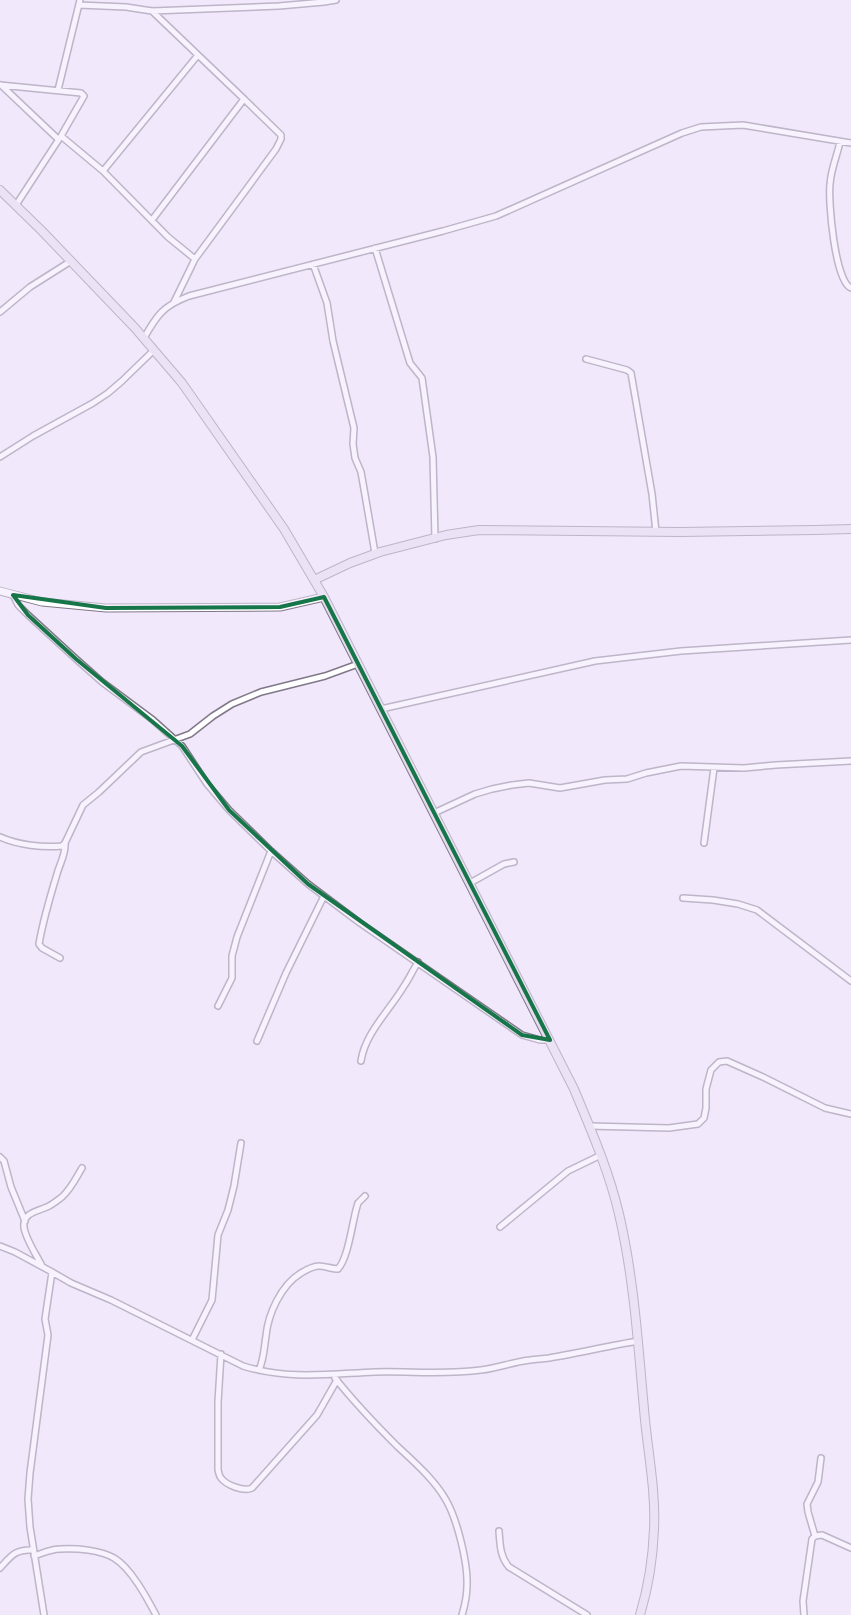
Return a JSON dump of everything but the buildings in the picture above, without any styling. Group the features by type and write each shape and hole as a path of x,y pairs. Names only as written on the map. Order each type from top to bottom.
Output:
{"main road":[{"path":"0,190 144,338 182,382 284,529 324,597 574,1089 601,1155 619,1213 630,1271 652,1486 654,1528 651,1563 640,1615"},
{"path":"314,580 350,562 410,543 435,539 446,535 488,530 656,532 851,528"}],"street":[{"path":"58,90 79,3 152,10 279,6 336,0"},
{"path":"152,10 281,135 276,149 196,259 174,302"},
{"path":"102,171 198,55"},
{"path":"0,85 81,93 84,96 60,138 16,205"},
{"path":"0,85 60,138 102,171 168,237 196,259"},
{"path":"152,220 244,99"},
{"path":"144,338 161,312 174,302 189,296 496,216 682,133 701,127 743,126 851,143"},
{"path":"840,142 831,172 830,210 836,255 846,284 851,288"},
{"path":"375,248 410,363 422,378 433,457 435,539"},
{"path":"0,312 30,287 71,261"},
{"path":"313,264 327,302 333,341 354,428 353,444 355,458 361,472 376,553"},
{"path":"0,457 108,393 154,350"},
{"path":"586,359 627,370 631,373 652,494 656,532"},
{"path":"0,591 51,603 106,608 280,607 324,597"},
{"path":"13,595 18,605 76,659 102,682 153,720 176,740 207,784 229,810 271,851 324,896 360,924 522,1035 540,1040 550,1040"},
{"path":"381,709 595,661 681,651 851,640"},
{"path":"60,958 42,948 40,944 52,891 65,852 65,843 83,805 102,790 140,752 190,734 232,704 261,692 325,676 358,664"},
{"path":"434,813 475,794 512,785 529,783 560,788 627,778 681,766 744,768 851,762"},
{"path":"704,843 714,768"},
{"path":"0,837 34,845 62,846 65,843"},
{"path":"218,1006 232,978 232,956 237,937 271,851"},
{"path":"470,883 504,864 514,862"},
{"path":"257,1041 286,974 324,896"},
{"path":"683,898 738,904 757,910 851,981"},
{"path":"361,1061 362,1050 380,1020 404,987 418,962"},
{"path":"589,1126 669,1128 698,1124 704,1118 706,1089 711,1070 719,1062 727,1061 825,1108 851,1114"},
{"path":"192,1340 212,1300 218,1235 228,1210 234,1186 241,1143"},
{"path":"500,1227 568,1171 601,1155"},
{"path":"0,1157 4,1161 11,1187 25,1221 24,1226 42,1266"},
{"path":"25,1221 32,1212 51,1205 70,1189 82,1168"},
{"path":"259,1370 265,1353 266,1334 270,1319 285,1287 293,1279 311,1268 318,1266 338,1269 340,1267 346,1253 358,1203 365,1196"},
{"path":"0,1246 16,1252 71,1283 111,1300 243,1366 284,1374 335,1378 376,1372 456,1373 638,1341"},
{"path":"44,1615 33,1553 28,1499 48,1335 45,1319 52,1272"},
{"path":"221,1354 218,1402 218,1470 220,1477 224,1481 241,1490 252,1488 297,1439 317,1415 335,1378"},
{"path":"335,1378 358,1405 427,1475 446,1500 458,1530 468,1584 462,1615"},
{"path":"804,1615 803,1600 811,1544 815,1536 807,1504 818,1482 821,1458"},
{"path":"499,1531 501,1552 504,1561 509,1567 587,1615"},
{"path":"815,1536 822,1535 851,1548"},
{"path":"0,1568 17,1552 24,1549 33,1553 60,1549 102,1554 114,1558 123,1566 138,1584 156,1615"}],"highlighted area":[{"path":"13,595 106,608 280,607 324,597 550,1040 522,1035 308,884 229,810 182,746 76,659 28,615"}]}
